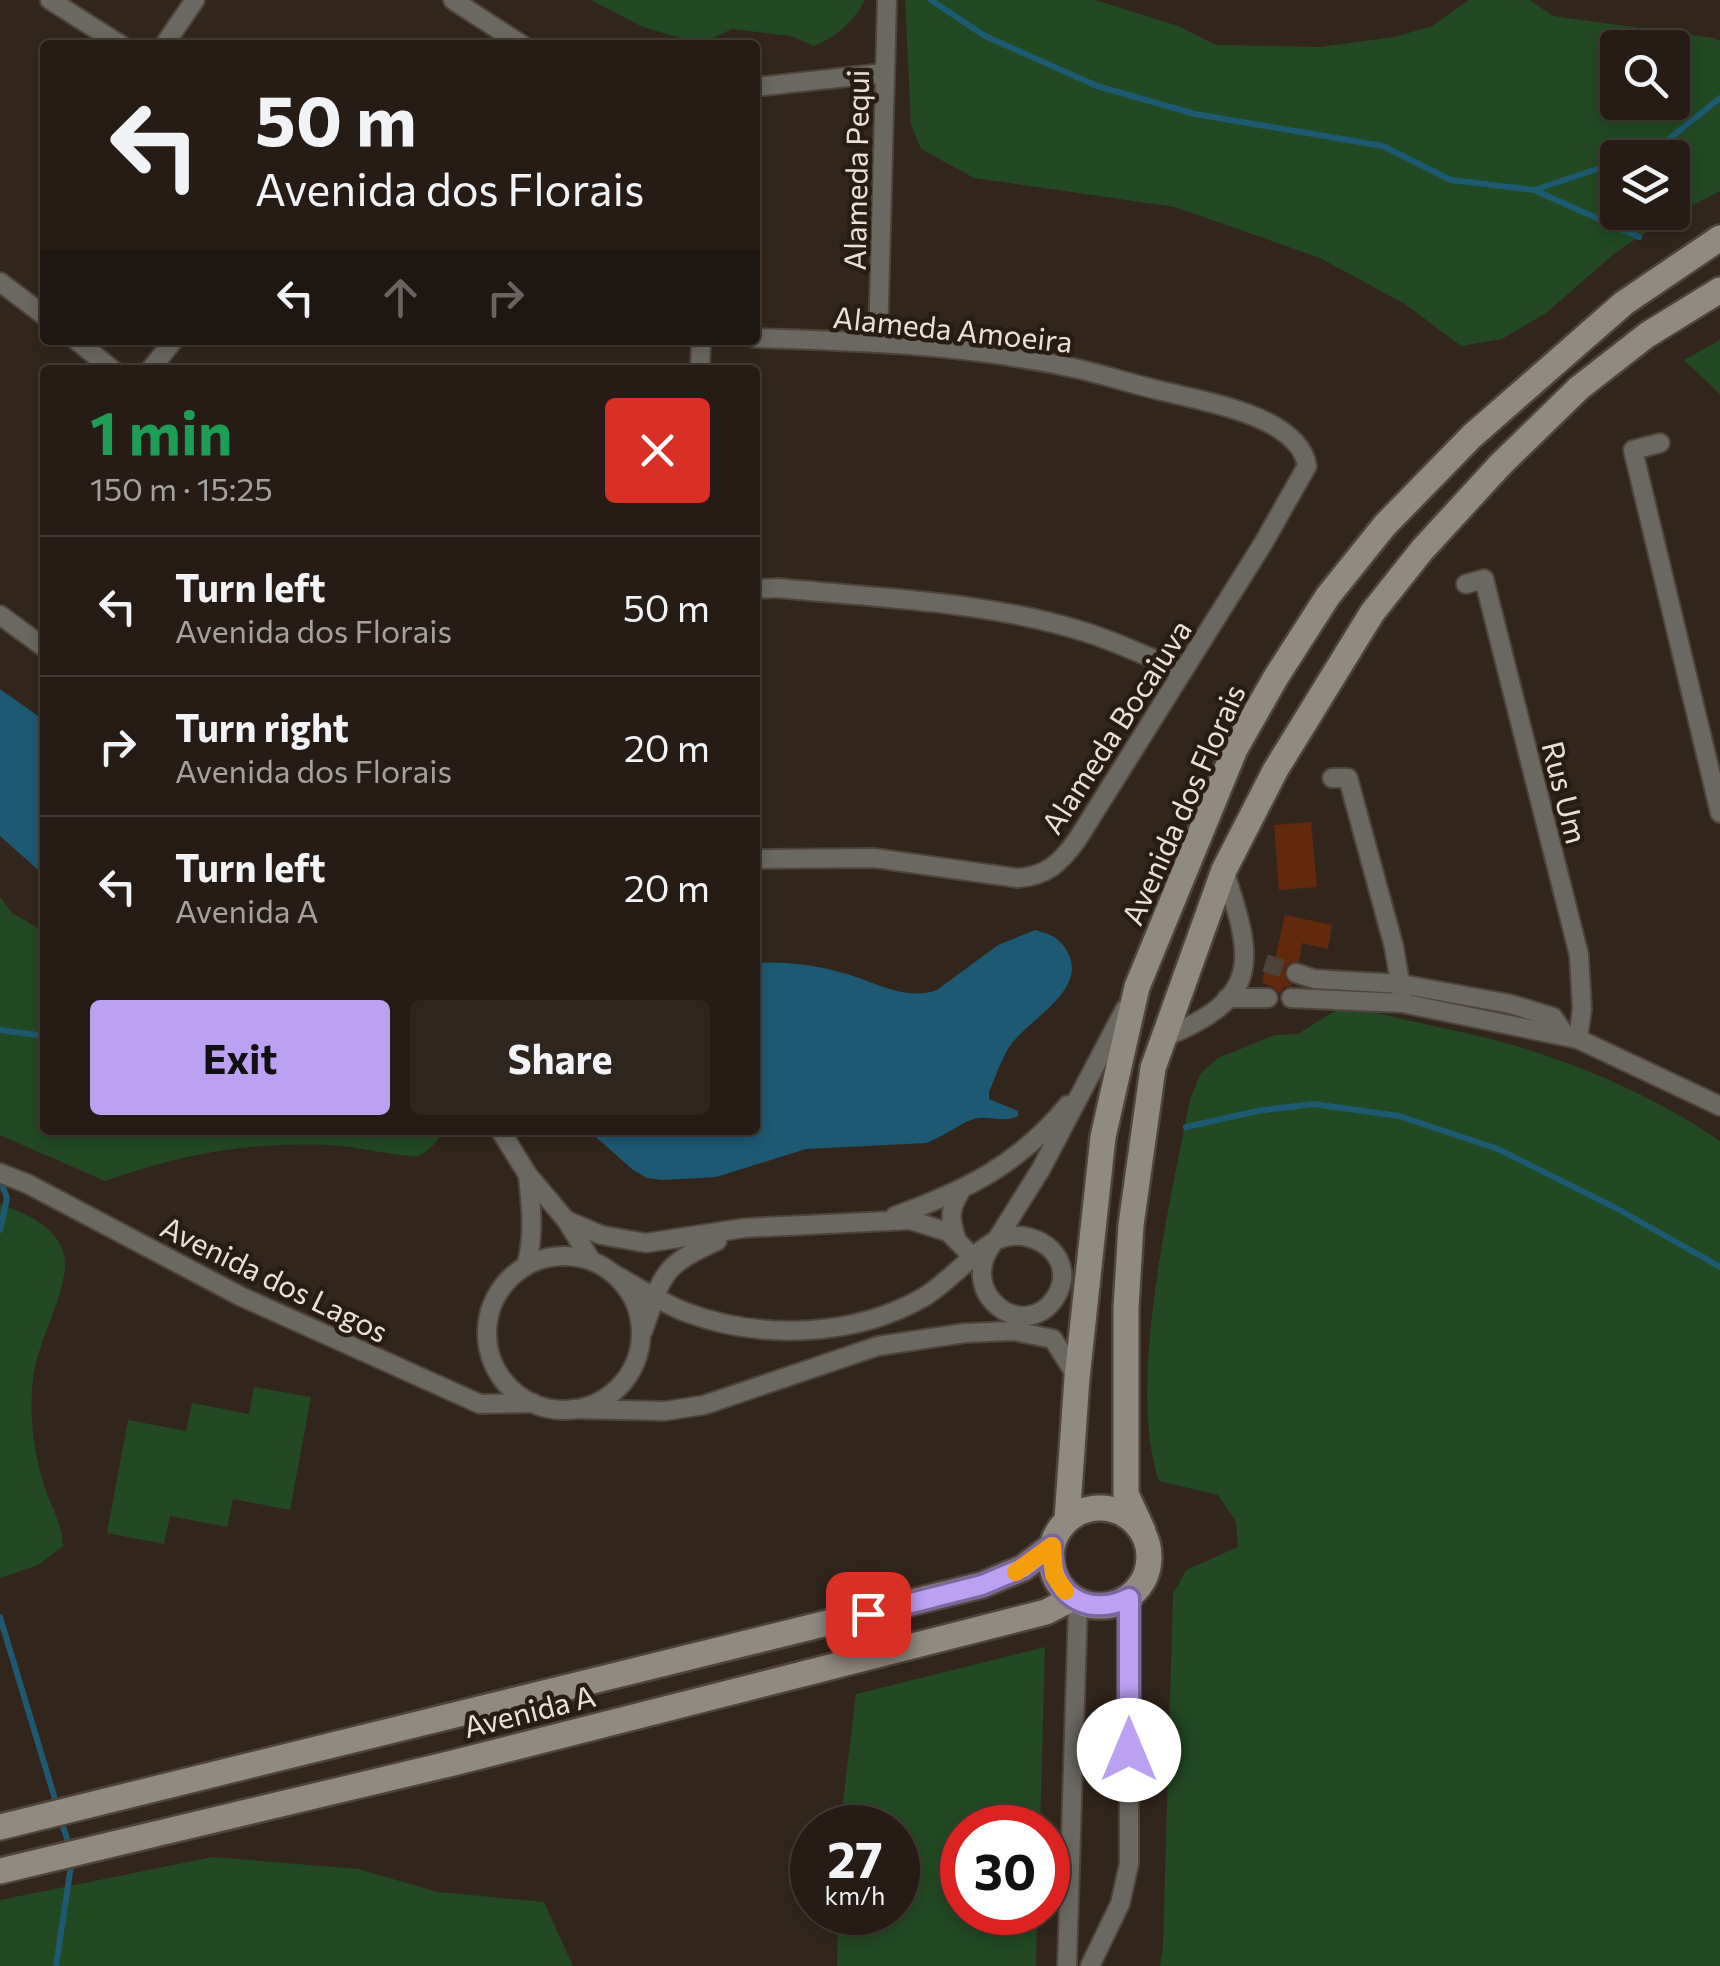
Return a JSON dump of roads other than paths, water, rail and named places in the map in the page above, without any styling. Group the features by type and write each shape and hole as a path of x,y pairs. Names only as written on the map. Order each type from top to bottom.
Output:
{"street":[{"path":"50,0 114,40"},
{"path":"167,40 195,0"},
{"path":"453,0 514,40"},
{"name":"Alameda Pequi","path":"878,342 888,0"},
{"path":"760,86 884,74"},
{"name":"Avenida dos Florais","path":"1052,1546 1067,1520 1077,1378 1103,1137 1137,986 1236,748 1276,676 1320,609 1385,525 1472,436 1624,303 1720,238"},
{"path":"0,282 40,312"},
{"path":"1090,1966 1120,1904 1129,1864 1129,1598 1147,1574 1149,1545 1126,1494 1126,1308 1131,1225 1153,1068 1224,870 1276,769 1372,613 1422,550 1500,465 1579,388 1647,336 1720,290"},
{"name":"Alameda Amoeira","path":"760,338 878,342 1071,367 1208,402 1273,424 1299,444 1304,454"},
{"path":"82,345 106,365"},
{"path":"154,365 170,345"},
{"path":"1660,442 1633,450 1720,813"},
{"name":"Alameda Bocaiuva","path":"760,859 874,858 1018,878 1047,872 1077,840 1302,480 1307,466 1304,454"},
{"name":"Rus Um","path":"1466,584 1484,579 1578,955 1582,1008 1572,1037"},
{"path":"760,589 920,602 1009,615 1076,629 1182,671"},
{"path":"0,615 40,644"},
{"path":"1236,748 1276,769"},
{"path":"1332,778 1348,778 1402,994"},
{"path":"1162,1038 1190,1027 1228,998 1242,980 1246,957 1243,929 1224,870"},
{"path":"1246,957 1265,963"},
{"path":"1572,1037 1553,1017 1528,1008 1402,994 1305,976 1300,999 1402,994 1544,1034 1572,1037 1720,1106"},
{"path":"526,1266 565,1256 591,1260 697,1316 762,1328 828,1330 915,1302 978,1262 995,1241 1041,1169 1137,986"},
{"path":"1228,998 1268,998"},
{"path":"885,1219 960,1192 999,1170 1060,1115 1103,1051"},
{"path":"503,1135 591,1260"},
{"name":"Avenida dos Lagos","path":"0,1173 240,1296 480,1404 534,1403 573,1409 666,1411 704,1405 878,1346 992,1329 1052,1339"},
{"path":"528,1175 532,1248 526,1266 498,1293 488,1317 488,1343 502,1379 534,1403"},
{"path":"956,1238 951,1206 960,1192"},
{"path":"566,1220 601,1235 646,1243 744,1228 885,1219 922,1223 956,1238 978,1262 982,1287 994,1304 1002,1311 1022,1316 1052,1339 1077,1378"},
{"path":"573,1409 599,1402 621,1384 636,1361 655,1295 666,1272 682,1256 744,1228"},
{"path":"992,1329 1041,1311 1056,1297 1062,1278 1058,1259 1038,1238 1018,1235 995,1241"},
{"path":"614,1274 632,1295 642,1334"},
{"path":"876,1316 878,1346"},
{"path":"1067,1520 1093,1508 1108,1508 1122,1512 1143,1531"},
{"path":"1052,1546 1054,1575 1075,1601 1067,1966"},
{"name":"Avenida A","path":"0,1827 982,1585 1023,1568 1052,1546"},
{"path":"1075,1601 1101,1606 1129,1598"},
{"name":"Avenida A","path":"0,1872 472,1758 1075,1601"}],"water":[{"path":"0,689 40,717 40,872 0,836"},
{"path":"1035,930 1061,942 1072,965 1070,978 1055,1002 1012,1043 989,1092 989,1099 1018,1111 1018,1116 972,1119 926,1143 806,1149 716,1177 663,1180 647,1178 633,1170 594,1135 760,1135 760,963 811,966 913,994 937,990 998,945"}],"waterway":[{"path":"931,0 985,36 1097,86 1195,114 1383,146 1451,180 1534,190 1639,237"},
{"path":"1668,140 1720,98"},
{"path":"1534,190 1600,168"},
{"path":"0,1030 40,1035"},
{"path":"1186,1127 1257,1111 1313,1104 1399,1116 1498,1149 1616,1208 1720,1267"},
{"path":"0,1180 7,1198 0,1230"},
{"path":"0,1617 58,1809"},
{"path":"61,1821 70,1847"},
{"path":"56,1966 72,1859"}],"tunnel":[{"path":"1265,963 1296,973"}]}
